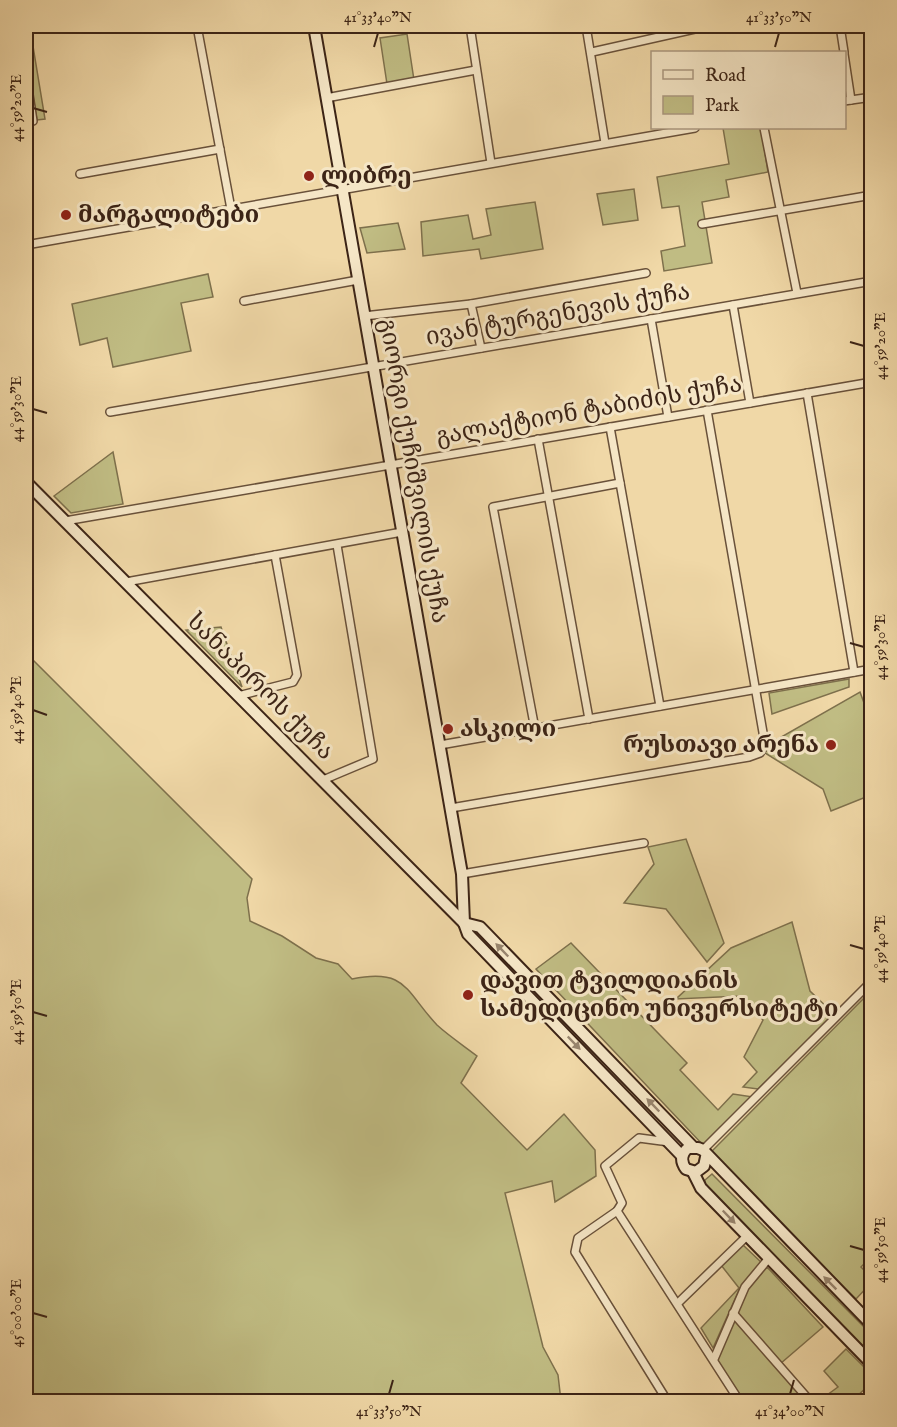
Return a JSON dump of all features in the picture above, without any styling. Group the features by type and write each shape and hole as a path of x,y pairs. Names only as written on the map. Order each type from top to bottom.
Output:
{"main road":[{"name":"გიორგი ქუჩიშვილის ქუჩა","path":"314,26 451,808 462,874 464,923"},
{"name":"სანაპიროს ქუჩა","path":"26,482 464,923 468,934 669,1142 682,1156 683,1166 693,1172"},
{"name":"სანაპიროს ქუჩა","path":"464,923 480,927 872,1324"},
{"path":"682,1156 701,1151 702,1169 693,1172 701,1188 872,1364"}],"street":[{"path":"197,26 231,209"},
{"path":"470,26 491,163"},
{"path":"586,26 605,143"},
{"path":"592,52 708,26"},
{"path":"840,26 844,51"},
{"path":"326,98 477,70"},
{"path":"26,75 33,121"},
{"path":"846,77 848,101 872,97"},
{"path":"26,245 689,129"},
{"path":"764,129 797,293"},
{"path":"80,174 220,149"},
{"path":"702,224 872,195"},
{"path":"364,316 471,304 646,273"},
{"path":"244,301 358,280"},
{"name":"ივან ტურგენევის ქუჩა","path":"110,412 872,281"},
{"path":"471,304 481,348"},
{"path":"733,304 750,403"},
{"path":"651,319 668,417"},
{"name":"გალაქტიონ ტაბიძის ქუჩა","path":"65,521 872,382"},
{"path":"807,393 854,672"},
{"path":"451,808 748,757 760,753 765,744 707,411"},
{"path":"610,427 660,706"},
{"path":"538,439 589,719"},
{"path":"534,729 493,507 620,483"},
{"path":"126,582 402,532"},
{"path":"323,780 373,759 337,545"},
{"path":"238,696 293,682 297,675 275,555"},
{"path":"440,745 872,669"},
{"path":"462,874 644,843"},
{"path":"701,1151 872,981"},
{"path":"668,1401 575,1252 578,1238 617,1210 622,1203 605,1166 639,1138 669,1142"},
{"path":"617,1210 740,1401"},
{"path":"678,1303 747,1236"},
{"path":"714,1359 745,1287 769,1258"},
{"path":"733,1313 811,1401"}],"green space":[{"path":"26,26 42,26 30,28 45,119 37,120 26,55"},
{"path":"407,34 414,80 387,84 380,38"},
{"path":"723,129 761,129 768,172 726,180 729,197 702,202 712,263 664,271 661,251 685,246 679,206 662,208 657,177 729,164"},
{"path":"634,189 638,220 603,225 597,194"},
{"path":"535,202 543,249 481,259 479,249 423,256 421,222 468,215 473,239 491,235 486,209"},
{"path":"398,223 405,249 367,253 360,228"},
{"path":"208,274 213,297 181,303 191,351 113,367 107,338 80,345 72,304"},
{"path":"113,452 123,504 71,513 54,496"},
{"path":"221,627 242,687 186,630"},
{"path":"26,653 252,879 247,898 250,921 282,936 316,958 338,964 352,979 370,976 384,977 403,985 437,1025 477,1056 461,1083 527,1150 564,1114 595,1150 596,1176 555,1202 552,1181 505,1193 543,1347 558,1375 561,1401 26,1401"},
{"path":"849,679 849,687 772,714 769,693"},
{"name":"რუსთავი არენა","path":"860,692 871,722 871,795 831,811 823,789 765,753 769,744"},
{"path":"686,839 724,943 707,962 666,909 624,903 654,864 648,847"},
{"path":"792,922 810,991 834,1014 758,1089 743,1087 757,1072 744,1057 763,1020 741,996 676,999 731,948"},
{"path":"571,943 687,1063 680,1070 718,1110 733,1094 753,1097 703,1145 536,969"},
{"path":"871,994 872,1256 861,1267 871,1277 872,1282 856,1299 711,1156 712,1151 867,995"},
{"path":"712,1174 871,1334 871,1356 705,1184 705,1180"},
{"path":"743,1245 762,1263 740,1288 713,1348 701,1328 739,1288 721,1265"},
{"path":"767,1267 823,1327 780,1364 736,1315 746,1291"},
{"path":"734,1316 808,1401 767,1401 765,1398 761,1401 742,1401 715,1360"},
{"path":"846,1349 871,1374 871,1383 852,1401 825,1401 823,1398 838,1387 824,1371"}],"place":[{"name":"ლიბრე","path":"309,176"},
{"name":"მარგალიტები","path":"66,215"},
{"name":"ასკილი","path":"448,729"},
{"name":"რუსთავი არენა","path":"831,745"},
{"name":"დავით ტვილდიანის სამედიცინო უნივერსიტეტი","path":"468,995"}]}
